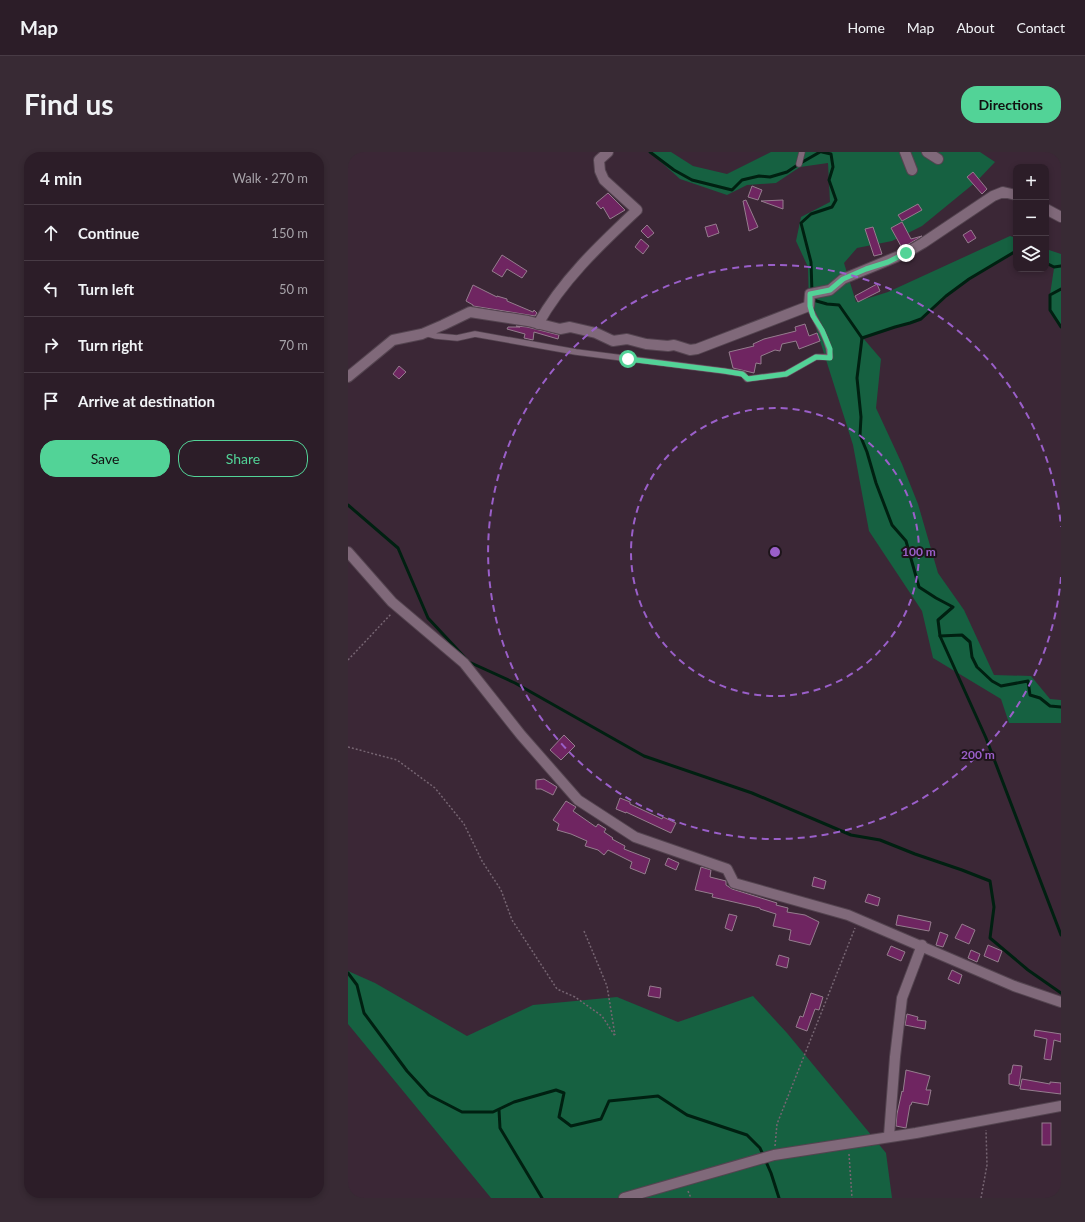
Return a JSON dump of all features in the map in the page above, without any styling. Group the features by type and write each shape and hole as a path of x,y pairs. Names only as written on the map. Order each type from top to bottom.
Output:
{"street":[{"path":"538,324 547,308 583,263 637,210 604,180 600,171 599,160 608,152"},
{"path":"905,152 912,170"},
{"path":"926,152 938,160"},
{"path":"348,377 393,340 424,333 470,312 528,321 560,329 570,326 606,336 613,341 627,339 646,344 668,346 674,345 690,350 711,344 810,306 810,294 830,290 843,279 866,269 888,262 906,253 993,196 1003,192 1013,194"},
{"path":"1049,211 1061,217"},
{"path":"348,552 392,602 464,663 521,735 578,800 635,837 727,869 734,883 848,914 1014,986 1061,1002"},
{"path":"889,1136 894,1057 902,998 922,945"},
{"path":"624,1198 774,1155 916,1133 1061,1106"}],"lane":[{"path":"799,164 802,152"},
{"path":"424,333 457,338 475,334 576,352 724,371 742,374 748,379 786,374 816,357 830,358 830,349 813,316 810,306"}],"path":[{"path":"348,660 398,607"},
{"path":"348,747 397,760 435,788 464,824 482,861 501,890 512,920 557,989 575,997 602,1016 615,1036 607,986 584,931"},
{"path":"774,1155 777,1124 831,991 858,919"},
{"path":"981,1198 987,1165 986,1120"},
{"path":"849,1143 852,1198"}],"green space":[{"path":"650,152 671,152 693,166 727,174 771,152 980,152 995,162 977,181 922,226 892,241 857,248 844,263 856,302 888,292 1010,236 1013,237 1013,253 969,279 946,296 921,319 863,338 881,359 876,408 902,464 918,504 938,573 964,610 994,675 1031,676 1050,699 1061,700 1061,723 1009,723 1001,699 933,658 922,611 869,531 853,445 809,306 808,267 796,241 801,217 830,202 828,163 800,167 776,183 747,185 727,195 680,179"},
{"path":"1049,250 1061,254 1061,327 1050,310 1050,295 1054,268 1049,265"},
{"path":"348,971 375,983 467,1036 533,1005 617,997 678,1022 753,996 787,1033 886,1153 892,1198 491,1198 348,1024"}],"building":[{"path":"973,172 987,189 982,194 967,177"},
{"path":"752,186 762,190 758,200 748,197"},
{"path":"608,193 625,210 610,219 603,207 601,209 596,203"},
{"path":"746,200 758,227 749,231 743,201"},
{"path":"783,200 783,209 761,201"},
{"path":"918,204 922,210 902,221 898,215"},
{"path":"902,222 911,239 922,236 902,248 891,228"},
{"path":"716,224 719,233 708,237 705,227"},
{"path":"647,225 654,233 648,238 641,231"},
{"path":"873,227 882,254 874,256 865,229"},
{"path":"971,230 976,238 968,243 963,235"},
{"path":"641,239 649,246 643,254 635,247"},
{"path":"502,255 527,271 522,278 507,269 502,277 492,271"},
{"path":"877,284 880,291 858,302 855,296"},
{"path":"473,285 533,312 534,310 537,313 535,316 473,306 466,301"},
{"path":"805,324 809,336 817,333 820,341 799,349 796,341 782,344 780,351 775,350 761,356 761,364 756,363 754,373 733,368 729,352 754,346 753,344 764,339 796,331 795,327"},
{"path":"516,326 527,327 559,335 558,339 534,332 533,340 524,338 525,334 507,329 508,327 520,327"},
{"path":"399,366 406,372 399,379 393,374"},
{"path":"564,735 575,746 561,760 550,750"},
{"path":"544,779 557,787 553,795 541,789 536,789 536,780"},
{"path":"620,798 662,819 663,817 676,823 671,833 626,812 616,809"},
{"path":"566,801 576,807 573,811 596,827 598,824 606,829 604,832 613,838 612,839 625,846 624,849 650,859 645,874 630,868 632,862 608,850 604,855 598,850 585,846 587,841 557,830 559,824 553,820"},
{"path":"668,858 679,863 676,870 665,865"},
{"path":"701,867 711,870 710,877 726,881 726,885 732,889 777,903 776,905 788,908 787,912 805,915 819,922 810,945 789,940 791,930 773,926 776,914 760,908 712,897 713,894 695,890"},
{"path":"814,877 826,881 824,889 812,886"},
{"path":"868,894 880,898 878,906 865,902"},
{"path":"729,914 737,916 732,931 725,928"},
{"path":"898,915 931,922 929,931 896,925"},
{"path":"962,924 975,930 969,944 955,938"},
{"path":"940,932 948,935 943,947 936,945"},
{"path":"988,945 1002,951 998,962 984,956"},
{"path":"891,946 905,952 901,961 887,955"},
{"path":"971,950 980,954 977,962 968,958"},
{"path":"779,955 789,958 787,968 776,965"},
{"path":"952,970 962,975 959,984 948,979"},
{"path":"650,986 661,988 660,998 648,996"},
{"path":"811,993 823,997 819,1010 815,1009 807,1031 796,1027 800,1016 803,1017"},
{"path":"907,1014 918,1017 917,1020 926,1021 925,1029 905,1025"},
{"path":"1035,1030 1061,1034 1061,1042 1054,1040 1051,1060 1044,1059 1047,1039 1034,1036"},
{"path":"1013,1065 1022,1066 1019,1086 1009,1084 1009,1074 1011,1074"},
{"path":"906,1070 930,1076 926,1090 931,1090 928,1105 912,1102 910,1105 906,1128 896,1126"},
{"path":"1022,1079 1050,1084 1050,1082 1061,1083 1061,1094 1020,1089"},
{"path":"1042,1123 1051,1123 1051,1145 1042,1145"}],"waterway":[{"path":"650,152 674,170 692,180 732,190 742,180 759,176 770,177 787,172 820,152"},
{"path":"812,293 811,262 801,223 811,214 832,207 836,200 829,180 833,167 831,154 822,152"},
{"path":"862,338 921,319 946,296 969,279 1013,253"},
{"path":"1049,264 1054,267 1061,266"},
{"path":"1061,289 1050,295 1050,310 1061,327"},
{"path":"813,298 813,300 827,304 839,305 862,338 857,378 861,417 860,435 892,525 906,541 919,587 953,607 938,620 940,636 962,635 970,642 972,657 977,667 992,681 1001,686 1028,681 1030,695 1040,698 1050,706 1061,707"},
{"path":"348,505 398,548 428,618 469,662 515,683 644,756 752,793 851,835 880,840 990,881 994,907 990,938 1028,970 1061,993"},
{"path":"940,636 986,738 1061,935"},
{"path":"348,973 357,985 364,1013 407,1071 429,1095 462,1112 493,1112 514,1102 556,1090 564,1093 559,1117 571,1126 601,1119 609,1101 658,1096 687,1115 747,1135 760,1148 771,1173 779,1198"},
{"path":"499,1110 500,1128 542,1198"}],"route":[{"path":"628,359 724,371 742,374 748,379 786,374 816,357 830,358 830,349 822,330 813,316 810,306 810,294 830,290 843,279 866,269 888,262 906,253"}]}
